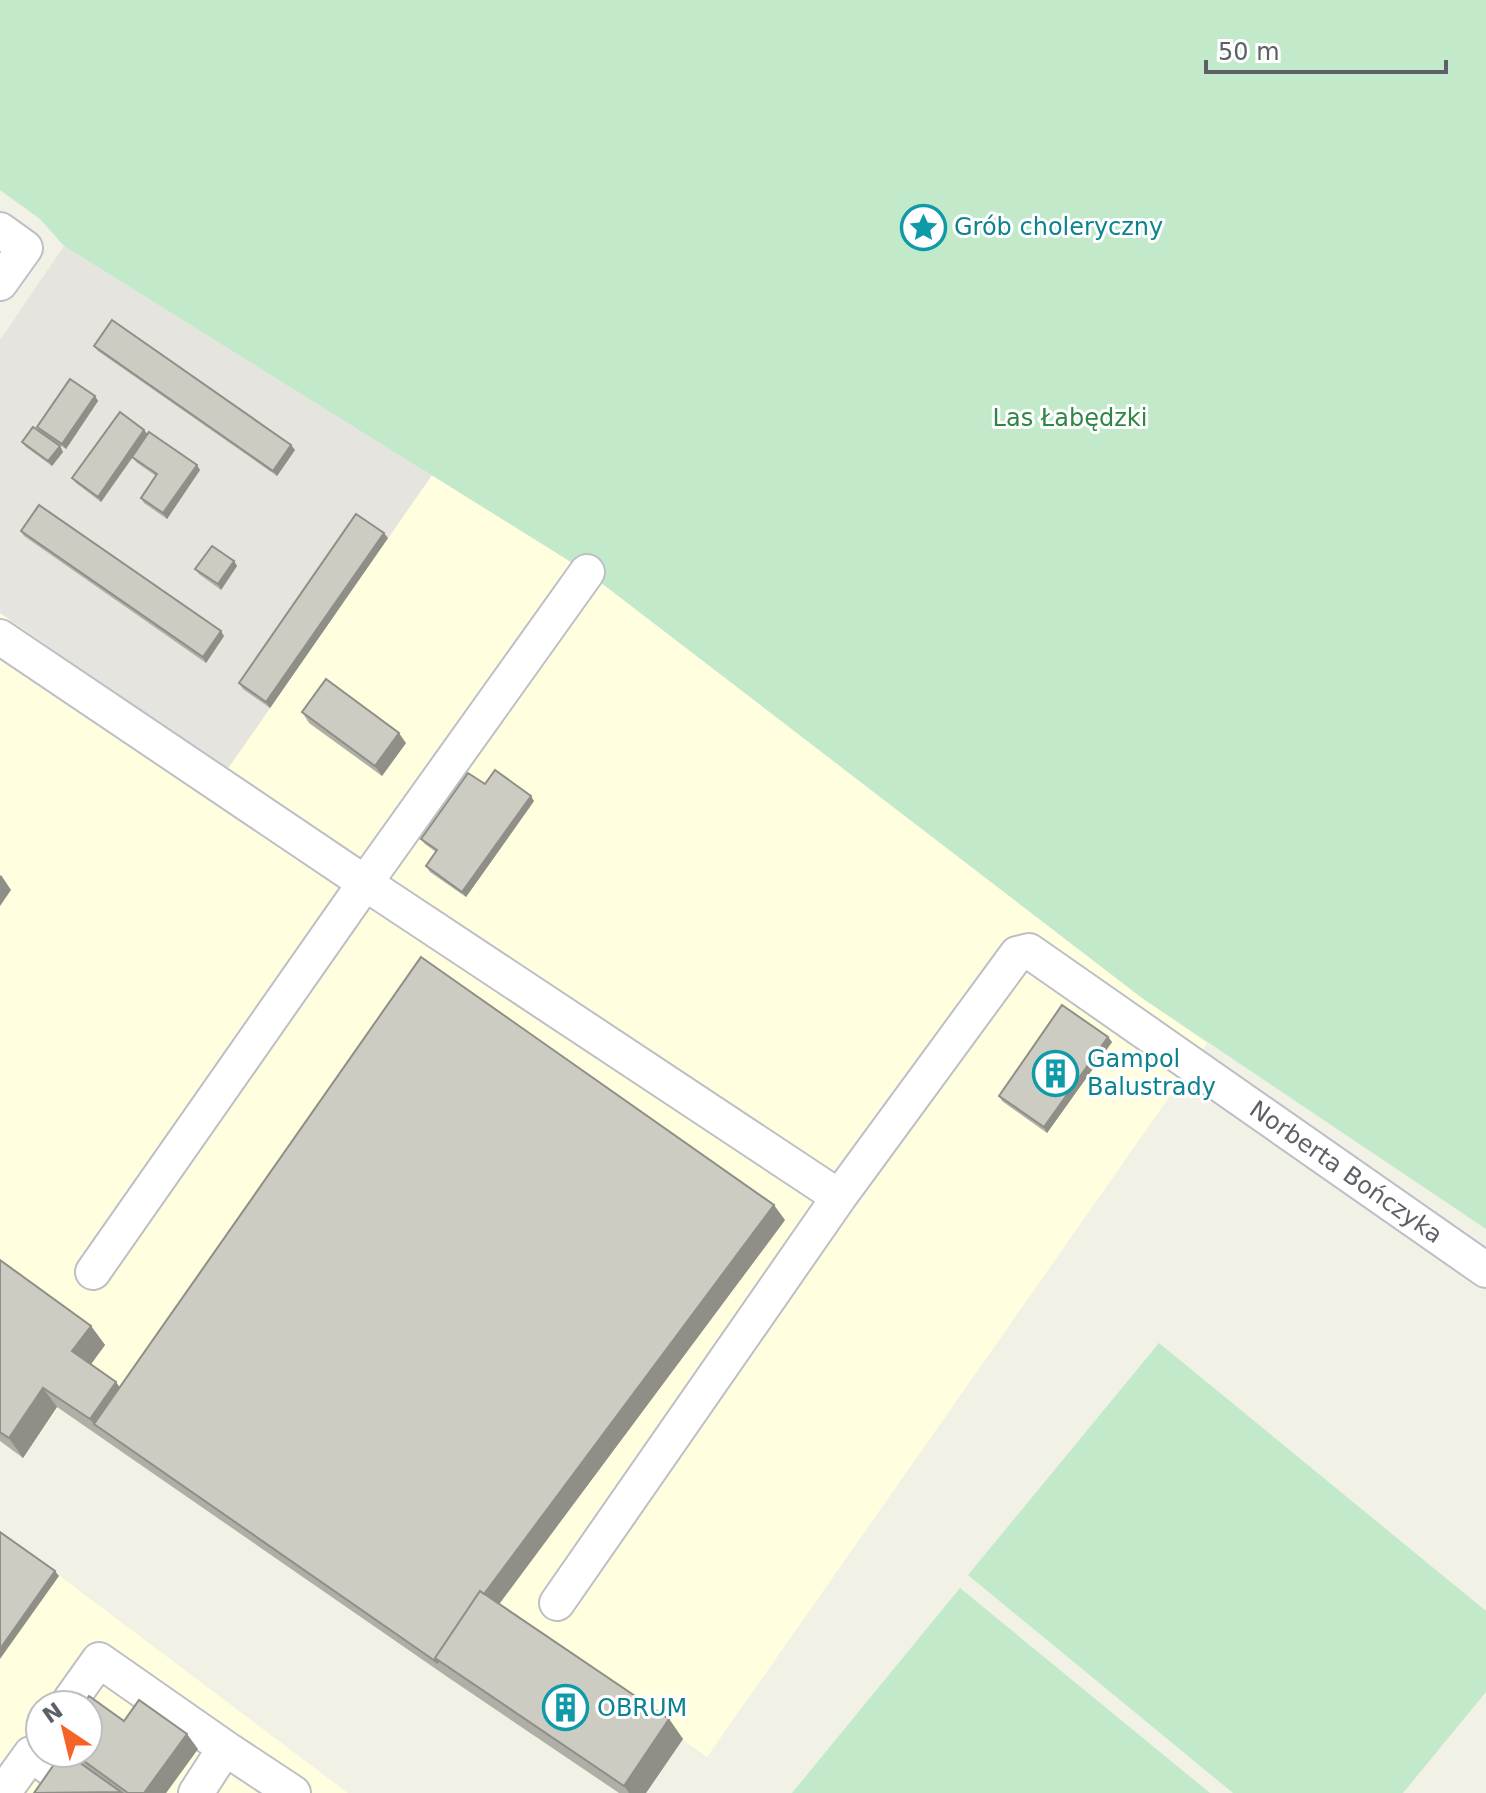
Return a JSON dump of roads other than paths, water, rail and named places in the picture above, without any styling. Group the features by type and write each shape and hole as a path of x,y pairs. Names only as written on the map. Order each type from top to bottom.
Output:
{"street":[{"path":"0,283 13,239"},
{"path":"93,1272 587,572"},
{"path":"0,637 839,1197"},
{"name":"Norberta Bończyka","path":"557,1603 839,1197 1017,954 1029,951 1486,1270"},
{"path":"78,1689 99,1660 293,1793"},
{"path":"196,1793 225,1748"},
{"path":"3,1793 24,1764"},
{"path":"58,1769 84,1793"}],"place":[{"name":"Grób choleryczny","path":"923,227"},
{"name":"Gampol Balustrady","path":"1056,1073"},
{"name":"OBRUM","path":"566,1708"}],"park label":[{"name":"Las Łabędzki","path":"1070,418"}]}
